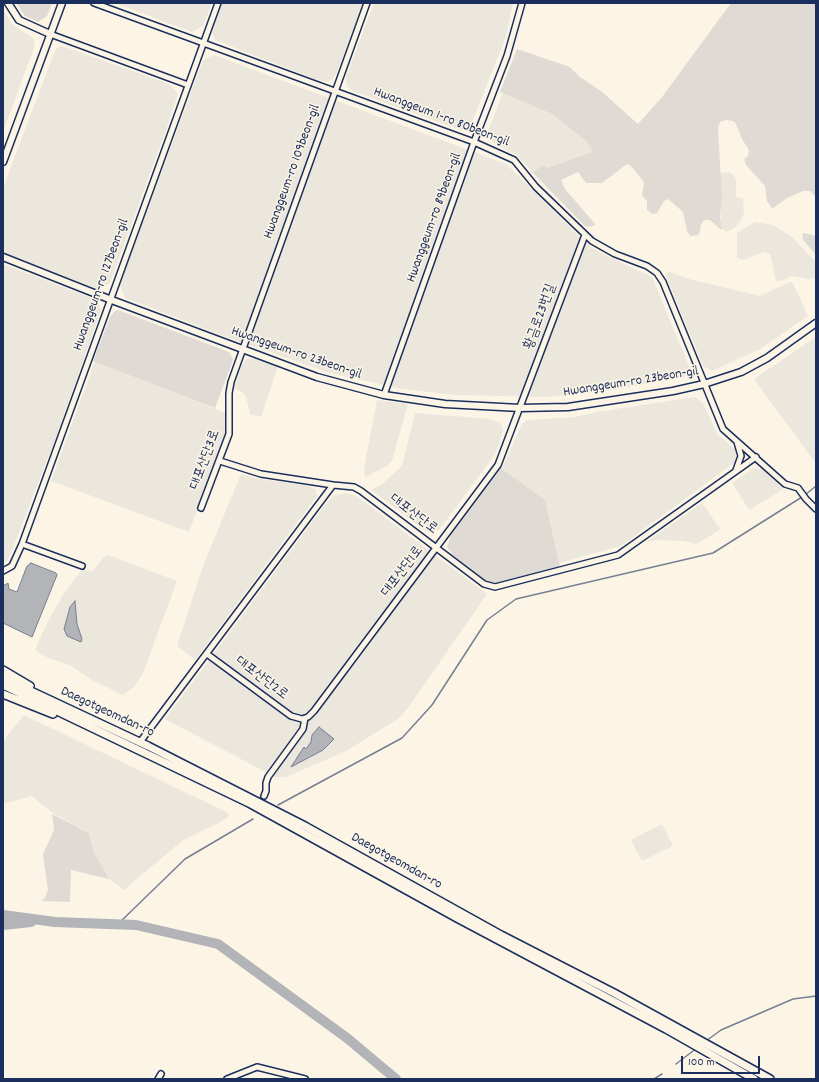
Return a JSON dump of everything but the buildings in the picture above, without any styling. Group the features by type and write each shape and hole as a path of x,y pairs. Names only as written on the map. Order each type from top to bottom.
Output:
{"main road":[{"path":"3,670 66,708"},
{"name":"Daegotgeomdan-ro","path":"3,678 140,742 305,826 680,1033 754,1079"},
{"name":"Daegotgeomdan-ro","path":"3,685 249,803 457,918 680,1033"},
{"path":"3,694 110,737"},
{"name":"Daegotgeomdan-ro","path":"716,1054 770,1079"}],"street":[{"path":"8,3 19,20 50,34 188,85"},
{"path":"3,162 62,3"},
{"name":"Hwanggeum 1-ro 80beon-gil","path":"94,3 474,142 514,160 536,187 585,235 602,247 647,266 659,276 723,429 785,484 800,490 806,499 816,509"},
{"name":"Hwanggeum-ro 127beon-gil","path":"3,571 12,566 22,544 218,3"},
{"name":"Hwanggeum-ro 109beon-gil","path":"243,349 368,3"},
{"name":"Hwanggeum-ro 89beon-gil","path":"384,395 474,142 511,46 522,3"},
{"name":"황금로23번길","path":"520,408 585,235"},
{"name":"Hwanggeum-ro 23beon-gil","path":"3,256 110,299 327,380 384,395 445,404 520,408 594,404 704,384 741,372 767,358 816,323"},
{"name":"대포산단3로","path":"201,508 229,434 229,387 243,349"},
{"name":"대포산단1로","path":"264,796 268,776 303,729 304,718 318,706 498,465 520,408"},
{"path":"734,472 741,456 736,442"},
{"name":"대포산단로","path":"220,461 261,474 357,488 484,584 491,586 544,575 610,558 622,553 756,457"},
{"path":"140,742 208,654 333,485"},
{"path":"22,544 82,566"},
{"name":"대포산단2로","path":"208,654 285,712 295,718 304,718"},
{"path":"227,1079 257,1067 305,1079"}],"shaded area":[{"path":"16,3 52,3 47,16 38,22 25,16"},
{"path":"115,3 212,3 203,26 192,32"},
{"path":"222,3 363,3 337,72 333,79 328,82 315,79 215,40 212,32"},
{"path":"374,3 513,3 506,37 470,127 463,130 452,127 353,91 347,86 346,77"},
{"path":"731,3 816,3 816,197 810,191 803,191 787,198 772,209 767,201 765,186 746,165 744,159 748,156 749,150 742,139 736,124 733,121 726,120 720,122 718,128 722,199 720,218 722,229 710,220 704,220 701,225 699,235 690,236 687,231 683,212 668,199 664,201 657,213 652,214 647,210 647,201 642,195 644,182 630,165 627,164 602,183 586,183 578,172 561,180 565,189 596,225 588,227 585,226 532,172 543,166 547,168 593,152 586,141 552,114 500,92 517,49 570,67 580,77 601,91 638,124 662,97"},
{"path":"3,10 13,25 33,38 35,45 3,132"},
{"path":"62,46 169,84 177,92 177,97 167,127 110,283 98,289 3,252 3,188 54,53 58,47"},
{"path":"214,55 506,164 588,245 601,253 652,277 689,366 684,377 600,392 547,397 456,395 402,389 330,373 232,339 125,298 120,284 203,60"},
{"path":"503,93 552,114 586,141 594,153 547,168 543,166 532,172 517,155 493,143 488,138 488,131"},
{"path":"728,172 733,174 736,180 736,197 743,198 744,212 736,227 727,232 722,229 720,223 722,199 719,174"},
{"path":"755,222 773,225 792,237 816,262 816,277 809,279 790,276 784,280 776,281 770,254 764,252 744,260 737,258 737,233"},
{"path":"804,233 816,236 816,255 803,240 802,234"},
{"path":"3,264 94,299 98,302 101,310 56,437 13,548 7,561 3,562"},
{"path":"668,271 689,279 760,296 790,282 793,283 808,316 760,349 712,371 703,366 666,276"},
{"path":"118,310 229,352 233,359 232,363 215,408 93,361 110,317 115,311"},
{"path":"816,337 816,464 754,379"},
{"path":"247,359 255,359 278,366 261,417 250,414 246,397 243,393 234,388 242,365"},
{"path":"95,361 226,413 226,434 189,532 51,481"},
{"path":"695,397 703,403 717,434 736,450 735,462 621,546 559,563 545,500 502,469 522,424 527,420 575,417 596,412"},
{"path":"377,400 408,404 392,461 387,466 365,477 364,469"},
{"path":"415,413 491,419 500,423 503,429 499,445 493,457 439,530 427,532 371,490 382,484 402,466"},
{"path":"501,468 545,500 560,567 495,583 487,581 453,555 447,547 451,535"},
{"path":"754,468 762,469 783,489 749,510 732,483"},
{"path":"241,474 259,479 309,486 316,490 317,496 195,660 177,646 203,566"},
{"path":"346,493 354,495 363,501 487,594 408,708 398,719 346,751 286,777 275,777 165,719 327,502 333,496"},
{"path":"702,503 720,529 710,536 696,544 684,541 656,540 646,542"},
{"path":"108,555 177,581 143,673 134,687 123,695 92,680 70,665 48,658 35,650 48,621 66,590 82,570 93,571 103,558"},
{"path":"31,563 56,573 57,575 32,637 3,623 3,586 8,583 9,589 17,592 27,566"},
{"path":"75,601 77,624 82,639 81,642 67,636 64,629 70,607"},
{"path":"24,715 220,809 228,813 229,816 219,823 183,840 124,890 108,878 94,853 84,830 51,812 32,796 3,804 3,741"},
{"path":"319,727 334,739 323,750 291,767 304,747 306,749 311,742 312,735"},
{"path":"52,814 89,834 94,853 109,879 71,870 70,902 41,901 45,898 48,890 43,854 54,830"},
{"path":"662,824 673,846 642,861 631,840"}],"waterway":[{"path":"805,495 816,486"},
{"path":"278,805 402,738 432,705 487,620 516,599 713,553 802,497"},
{"path":"118,924 185,859 253,819"},
{"path":"3,915 55,922 136,925 218,944 347,1038 396,1079"},
{"path":"3,925 31,922"},
{"path":"706,1041 721,1030 793,999 816,996"},
{"path":"676,1064 697,1048"},
{"path":"654,1079 662,1074"}]}
